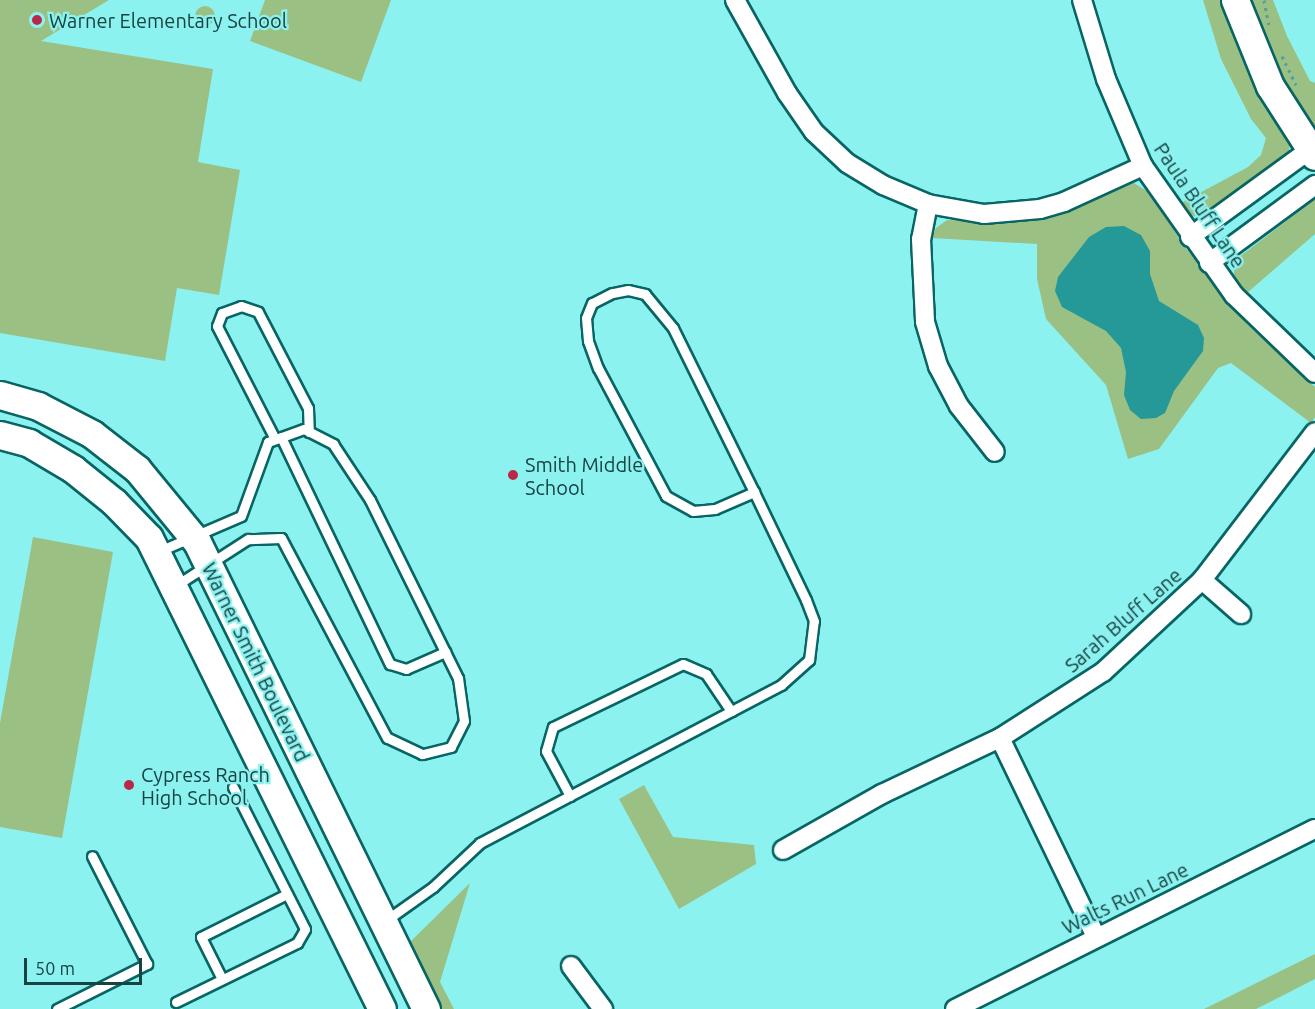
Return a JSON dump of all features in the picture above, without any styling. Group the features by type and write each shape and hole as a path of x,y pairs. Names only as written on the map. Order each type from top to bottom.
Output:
{"street":[{"path":"735,0 787,93 814,132 847,163 883,185 928,204 984,214 1040,208 1064,202 1143,166"},
{"name":"Paula Bluff Lane","path":"1082,0 1106,79 1143,166 1209,263 1274,337 1315,373"},
{"path":"1190,237 1313,150 1270,86 1235,0"},
{"path":"1209,263 1315,185"},
{"path":"928,204 921,239 925,322 938,366 959,406 994,452"},
{"name":"Warner Smith Boulevard","path":"0,395 39,406 92,434 137,468 191,535 207,563 426,1009"},
{"name":"Sarah Bluff Lane","path":"783,850 882,794 1000,738 1103,672 1202,580 1315,432"},
{"name":"Warner Smith Boulevard","path":"0,435 29,443 73,469 114,502 158,552 382,1009"},
{"path":"1202,580 1241,614"},
{"path":"1000,738 1096,937"},
{"name":"Walts Run Lane","path":"955,1009 1315,829"},
{"path":"571,966 603,1009"}],"lane":[{"path":"384,922 433,887 480,843 731,711 797,674 809,660 814,640 814,621 807,600 754,492 660,308 645,294 628,290 612,293 592,303 586,318 594,359 666,496 693,511 714,509 754,492"},
{"path":"309,432 308,408 258,312 241,306 222,313 217,326 278,438 390,664 406,669 446,652"},
{"path":"158,552 191,535 241,516 268,442 304,429 333,444 370,501 459,678 464,721 451,747 422,754 387,738 281,538 248,539 207,563 176,586"},
{"path":"570,796 546,752 553,727 683,664 706,674 731,711"},
{"path":"176,1002 302,936 305,929 233,786"},
{"path":"57,1009 147,964 92,856"},
{"path":"222,979 201,937 287,894"}],"path":[{"path":"1264,0 1271,32"},
{"path":"1278,48 1299,96"}],"green space":[{"path":"0,0 109,0 41,41 213,69 198,162 240,170 219,295 177,288 165,361 0,333"},
{"path":"265,0 391,0 361,82 250,41"},
{"path":"1203,0 1226,0 1290,141 1289,152 1280,162 1202,217 1188,215 1179,204 1248,167 1261,155 1266,138 1251,119 1221,59"},
{"path":"1247,0 1273,0 1287,36 1310,81 1315,83 1315,129 1279,80"},
{"path":"205,6 212,9 215,16 212,23 205,26 198,23 195,16 198,9"},
{"path":"1134,183 1150,193 1184,246 1248,325 1315,387 1315,417 1311,423 1231,363 1218,368 1159,449 1128,459 1106,385 1046,319 1037,279 1037,244 932,238 936,228 947,220 1016,222 1055,216"},
{"path":"1315,199 1315,234 1247,293 1234,278 1234,261"},
{"path":"33,537 113,552 62,838 0,827 0,723"},
{"path":"644,785 673,837 754,845 756,864 679,909 619,799"},
{"path":"470,883 440,982 454,1009 438,1009 407,945"},
{"path":"1315,954 1315,979 1256,1009 1204,1009"}],"water":[{"path":"1124,226 1141,235 1150,251 1150,274 1159,301 1198,325 1204,338 1203,351 1174,391 1165,413 1156,418 1141,419 1130,410 1124,395 1126,372 1121,348 1106,331 1062,307 1055,291 1058,277 1089,237 1106,227"}],"place":[{"name":"Warner Elementary School","path":"37,20"},
{"name":"Smith Middle School","path":"513,475"},
{"name":"Cypress Ranch High School","path":"129,785"}]}
